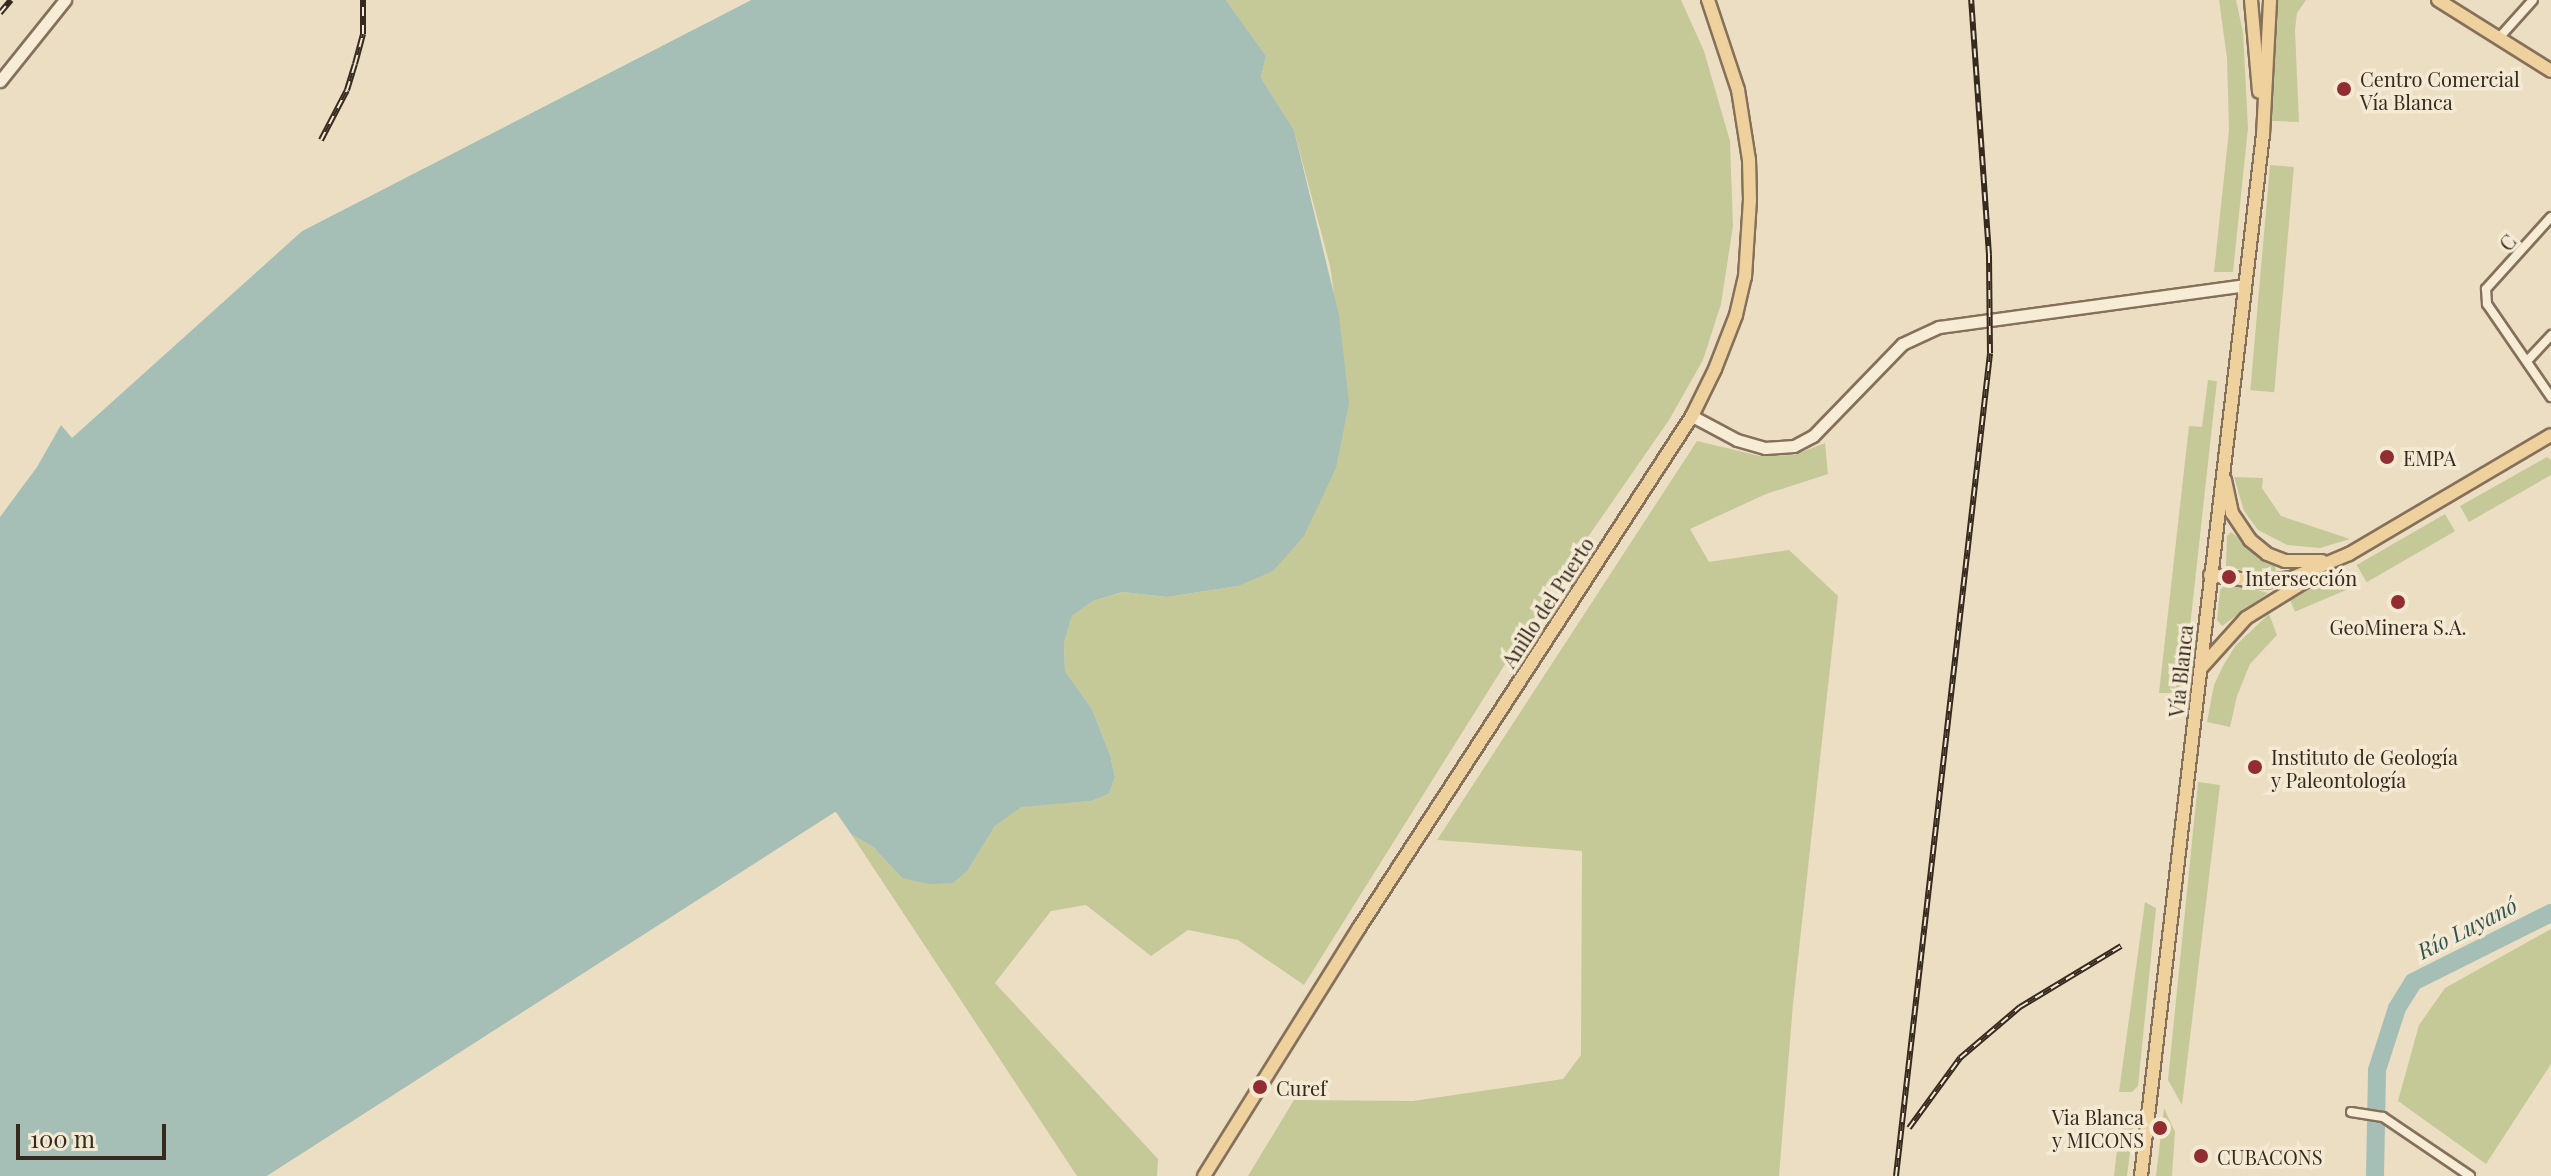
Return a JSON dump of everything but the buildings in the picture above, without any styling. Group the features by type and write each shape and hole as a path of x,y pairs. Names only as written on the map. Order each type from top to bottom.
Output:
{"main road":[{"path":"0,81 65,0"},
{"name":"Anillo del Puerto","path":"1204,1176 1359,928 1692,416 1736,315 1749,237 1749,160 1731,64 1708,0"},
{"name":"Vía Blanca","path":"2251,0 2259,85 2257,171"},
{"name":"Vía Blanca","path":"2141,1176 2266,96 2270,0"},
{"path":"2438,0 2551,71"},
{"path":"1692,416 1751,444 1765,448 1794,446 1823,428 1902,344 1939,327 2244,285"},
{"path":"2201,668 2246,618 2551,435"},
{"path":"2223,467 2230,507 2236,521 2250,540 2267,554 2303,563 2349,554"},
{"path":"2210,575 2278,581 2349,554"}],"street":[{"path":"2498,39 2533,0"},
{"name":"C","path":"2529,359 2487,304 2486,289 2551,217"},
{"path":"2551,335 2529,359 2551,397"},
{"path":"2351,1112 2383,1117 2470,1176"}],"green space":[{"path":"1226,0 1681,0 1704,51 1730,141 1733,226 1721,304 1703,360 1669,420 1554,586 1304,985 1238,940 1188,930 1151,956 1086,905 1051,911 995,983 1158,1159 1157,1176 1077,1176 851,834 873,847 902,878 968,870 995,826 1021,806 1091,801 1109,794 1115,777 1110,755 1092,709 1065,671 1064,643 1072,616 1093,601 1124,592 1167,597 1238,586 1343,359 1330,266 1294,130 1261,78 1266,56"},
{"path":"2219,0 2236,0 2243,32 2248,128 2233,272 2214,272 2229,130 2227,58"},
{"path":"2276,0 2306,0 2297,13 2295,30 2299,122 2272,121"},
{"path":"2270,165 2294,167 2274,392 2250,390"},
{"path":"2208,380 2217,381 2184,682 2174,693 2159,693 2189,426 2202,427"},
{"path":"1697,441 1760,456 1794,455 1825,443 1828,474 1766,494 1690,529 1709,562 1789,550 1838,596 1793,1004 1779,1176 1248,1176 1294,1100 1413,1101 1563,1079 1581,1055 1582,851 1437,840"},
{"path":"2547,457 2551,460 2551,475 2469,522 2460,506"},
{"path":"2234,477 2263,478 2262,488 2281,516 2350,539 2320,548 2287,545 2258,530 2244,511"},
{"path":"2445,514 2455,531 2367,582 2357,565"},
{"path":"2231,532 2275,566 2276,572 2271,575 2226,567 2227,536"},
{"path":"2342,569 2350,588 2295,612 2287,592"},
{"path":"2228,582 2268,593 2222,626 2217,620 2220,590"},
{"path":"2269,614 2277,635 2250,664 2237,696 2230,727 2207,722 2214,685 2224,664 2236,645"},
{"path":"2198,782 2220,785 2182,1105 2168,1080"},
{"path":"2145,902 2156,908 2138,1086 2132,1092 2119,1092"},
{"path":"2551,929 2551,1064 2486,1164 2398,1101 2419,1025 2445,988"},
{"path":"2164,1108 2175,1132 2172,1176 2156,1176"},
{"path":"2121,1114 2134,1120 2127,1176 2114,1176"}],"water":[{"path":"751,0 1226,0 1266,56 1261,78 1294,130 1339,315 1349,403 1336,468 1304,536 1273,571 1238,586 1167,597 1123,592 1093,601 1072,616 1064,643 1065,671 1092,709 1110,755 1115,777 1109,794 1091,801 1021,807 995,826 968,870 953,883 929,884 902,878 873,847 851,834 835,812 267,1176 0,1176 0,517 37,467 61,425 72,437 302,231"}],"pier":[{"path":"742,0 751,0 302,231 72,438 58,421 72,432 300,227"},
{"path":"836,812 851,834 847,836 835,817 275,1176 267,1176"}],"waterway":[{"name":"Río Luyanó","path":"2375,1176 2377,1070 2397,1008 2413,982 2551,913"}],"railway":[{"path":"0,13 11,0"},
{"path":"321,140 347,90 355,64 363,34 363,0"},
{"path":"1896,1176 1990,353 1989,255 1971,0"},
{"path":"1909,1128 1960,1058 2020,1007 2121,946"}],"place":[{"name":"Centro Comercial Vía Blanca","path":"2344,89"},
{"name":"EMPA","path":"2387,457"},
{"name":"Intersección","path":"2229,577"},
{"name":"GeoMinera S.A.","path":"2398,602"},
{"name":"Instituto de Geología y Paleontología","path":"2255,767"},
{"name":"Curef","path":"1260,1087"},
{"name":"Via Blanca y MICONS","path":"2160,1128"},
{"name":"CUBACONS","path":"2201,1156"}]}
